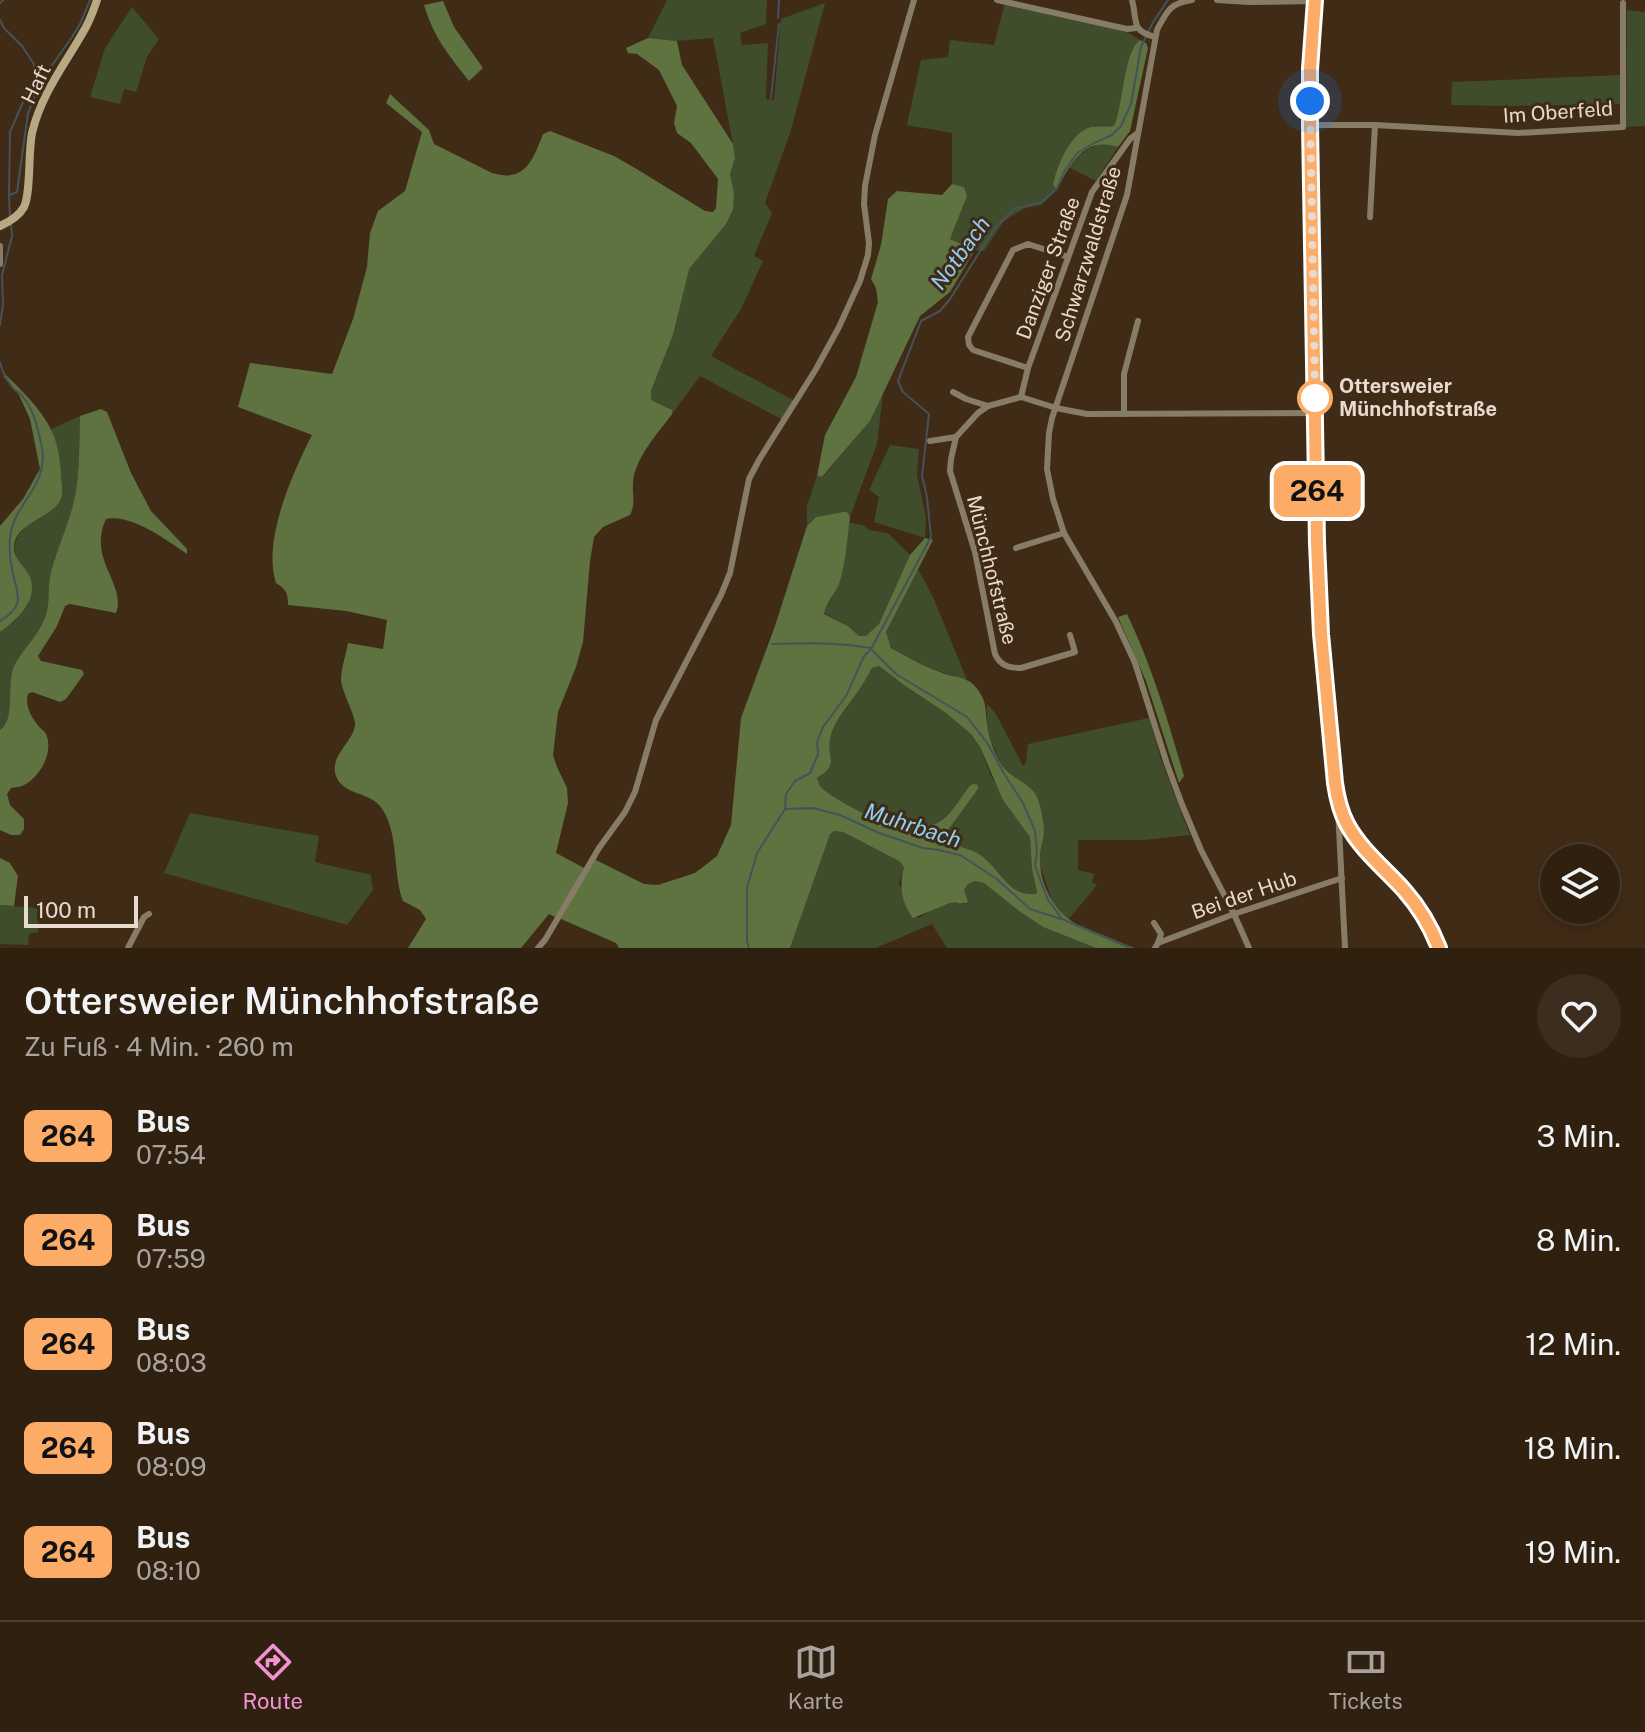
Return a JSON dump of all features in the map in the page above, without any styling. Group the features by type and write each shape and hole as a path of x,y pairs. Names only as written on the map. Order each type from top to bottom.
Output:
{"main road":[{"name":"Haft","path":"4,224 23,209 27,196 29,151 42,102 84,32 97,0"},
{"path":"1315,0 1310,125 1317,543 1321,634 1335,783 1338,804 1357,840 1419,909 1439,948"}],"street":[{"path":"538,948 635,792 656,720 730,573 749,479 816,369 860,281 869,243 865,186 875,135 914,0"},
{"path":"997,0 1138,30 1152,36"},
{"path":"1132,0 1138,30"},
{"name":"Schwarzwaldstraße","path":"1192,0 1178,2 1165,14 1152,36 1127,195 1056,408 1049,433 1047,469 1064,533 1116,622 1135,663 1181,802 1249,948"},
{"path":"1217,0 1315,0"},
{"name":"Im Oberfeld","path":"1310,125 1375,125 1518,133 1623,127 1623,3"},
{"path":"1370,217 1375,125"},
{"name":"Danziger Straße","path":"1021,397 1028,368 1092,192 1130,139 1139,133"},
{"path":"1118,156 1130,159 1132,166"},
{"path":"1028,368 973,350 968,337 1013,250 1028,244 1068,257"},
{"path":"0,246 0,264"},
{"path":"1124,414 1124,374 1138,321"},
{"path":"953,392 988,406"},
{"path":"930,441 956,437 988,406 1021,397 1087,414 1316,413"},
{"name":"Münchhofstraße","path":"956,437 950,471 975,552 998,660 1003,665 1021,668 1075,652 1070,635"},
{"path":"1016,548 1064,533"},
{"path":"1338,804 1345,948"},
{"name":"Bei der Hub","path":"1157,945 1234,914 1342,878"},
{"path":"128,948 144,917 149,914"},
{"name":"Bei der Hub","path":"1154,923 1161,934 1157,945"}],"green space":[{"path":"667,0 767,0 766,24 740,33 742,45 768,43 766,99 774,100 781,19 825,3 791,130 765,203 772,213 754,256 763,261 742,307 711,356 795,401 783,420 700,376 672,414 672,410 651,400 651,391 673,335 688,269 726,224 734,193 730,174 735,157 713,38 677,41 648,38"},
{"path":"443,1 454,27 483,68 469,81 437,36 424,5"},
{"path":"1005,3 1129,33 1140,40 1130,55 1114,126 1094,126 1053,185 1057,190 1041,205 1025,208 1004,221 984,251 950,239 967,196 964,187 952,184 952,133 907,125 921,60 948,57 950,40 994,45"},
{"path":"132,7 159,39 147,57 136,92 124,89 120,104 90,97 105,48"},
{"path":"1627,10 1645,12 1645,126 1626,127"},
{"path":"648,38 677,41 682,65 733,144 735,158 730,174 733,209 726,224 689,269 673,335 651,391 651,400 672,410 672,414 638,464 633,482 632,511 630,515 603,527 594,537 583,642 558,712 553,755 567,788 568,803 556,853 584,868 557,918 549,914 521,948 408,948 426,919 420,910 403,901 386,816 375,801 344,787 335,769 338,756 355,726 341,680 348,643 383,649 387,620 346,611 288,605 286,592 276,583 273,547 282,507 312,435 238,407 250,363 332,374 353,319 367,267 370,233 378,211 405,191 422,132 386,103 390,94 429,130 434,144 492,173 512,175 520,172 531,160 543,134 550,131 614,156 705,211 713,212 718,179 691,143 677,133 674,123 677,106 659,70 637,54 628,53 626,48"},
{"path":"1140,40 1148,48 1130,131 1118,147 1096,145 1087,149 1073,162 1057,190 1053,185 1057,169 1075,138 1088,128 1114,126 1130,55"},
{"path":"1621,75 1621,104 1451,105 1452,82"},
{"path":"1106,143 1118,147 1096,181 1068,167 1085,151"},
{"path":"952,184 964,187 967,196 950,239 975,250 950,292 920,316 870,421 822,477 817,476 825,435 856,377 878,302 871,279 881,245 888,199 897,191 942,195"},
{"path":"6,375 38,409 50,428 59,453 62,490 58,504 26,526 16,538 15,554 30,577 31,594 19,616 0,632 0,526 23,499 40,469 30,419 19,395 3,376"},
{"path":"883,393 877,444 850,517 843,512 816,517 807,526 807,506 817,476 823,477 870,421"},
{"path":"101,409 107,412 131,473 151,511 187,549 187,554 138,524 116,518 106,519 101,533 101,547 116,592 116,613 70,604 65,606 57,626 38,656 41,661 82,670 84,674 66,699 60,702 32,692 28,694 29,710 46,734 48,748 44,763 35,776 24,785 11,788 7,794 10,805 24,819 24,829 20,835 11,835 0,830 0,730 8,718 14,666 46,614 51,572 75,496 80,416"},
{"path":"80,416 75,496 51,572 46,614 14,666 8,718 0,730 0,632 15,621 30,578 16,556 17,539 28,525 58,504 58,449 51,429"},
{"path":"890,445 919,449 917,475 926,517 925,538 874,522 879,497 869,490"},
{"path":"847,512 850,517 839,584 824,614 848,626 859,636 866,636 879,624 910,555 925,538 933,540 886,632 891,648 927,667 974,685 983,699 989,735 998,760 1009,773 1034,792 1038,801 1044,833 1040,867 1054,904 1076,924 1134,948 1096,948 1043,927 984,883 975,881 964,890 968,902 950,903 913,918 904,900 901,887 904,867 899,861 843,832 834,831 830,834 790,948 619,948 616,943 561,919 594,859 644,884 658,885 695,873 717,856 731,825 741,718 807,526 816,517","holes":["879,666 946,713 971,734 980,747 1003,800 1030,837 1035,894 1018,891 980,855 948,841 948,830 978,785 969,787 950,813 940,821 913,827 876,819 836,798 820,785 817,778 828,769 831,761 830,740 834,726 872,668"]},
{"path":"849,522 888,533 910,555 879,624 866,636 859,636 824,613 841,576"},
{"path":"918,569 933,597 967,680 913,661 888,642 886,632"},
{"path":"1127,614 1152,674 1172,735 1184,776 1179,783 1146,681 1118,617"},
{"path":"879,666 946,713 971,734 980,747 991,776 1030,837 1035,894 1026,894 1012,887 980,855 948,841 948,830 978,789 969,787 949,813 935,824 913,827 876,819 836,798 820,785 817,778 828,769 831,761 830,740 834,726 872,668"},
{"path":"987,704 996,714 1023,766 1028,744 1149,718 1190,835 1143,840 1078,840 1078,870 1094,874 1092,882 1097,885 1068,920 1053,904 1040,865 1044,831 1001,764 990,739"},
{"path":"190,813 319,836 315,862 371,875 373,890 347,925 164,873"},
{"path":"843,832 899,861 904,867 899,884 918,918 946,904 968,902 964,891 968,884 975,881 984,883 1043,927 1096,948 947,948 932,924 876,948 790,948 830,833"},
{"path":"0,858 10,863 18,876 14,906 0,905"},
{"path":"0,905 39,908 38,932 29,934 28,945 0,944"}],"waterway":[{"path":"0,3 3,0"},
{"path":"10,195 17,192 28,113 41,81 80,24 90,0"},
{"path":"778,18 779,0"},
{"name":"Notbach","path":"749,948 747,888 757,853 785,809 786,794 795,781 810,773 818,754 817,742 823,727 846,696 864,656 871,649 931,537 922,476 929,414 903,392 898,381 921,321 940,311 950,299 994,229 1014,209 1042,202 1057,188 1077,153 1112,135 1121,126 1131,104 1141,47 1168,0"},
{"path":"0,20 34,64 34,77 10,132 10,218"},
{"path":"771,98 779,24"},
{"path":"0,325 2,275 12,236 11,224"},
{"path":"0,362 7,379 33,414 43,462 36,484 13,526 10,554 18,598 14,609 0,621"},
{"path":"772,644 809,643 870,648"},
{"name":"Muhrbach","path":"872,650 896,674 967,717 988,744 1023,803 1035,831 1035,866 1048,900 1062,919 1130,948"},
{"name":"Muhrbach","path":"785,809 813,808 840,815 923,848 960,855 997,879 1030,909 1061,919"}],"bus line":[{"name":"264","path":"1315,0 1310,125 1317,543 1321,634 1335,783 1338,804 1357,840 1419,909 1439,948"}],"place":[{"name":"Ottersweier Münchhofstraße","path":"1315,398"}],"route":[{"path":"1310,101 1315,398"}]}
